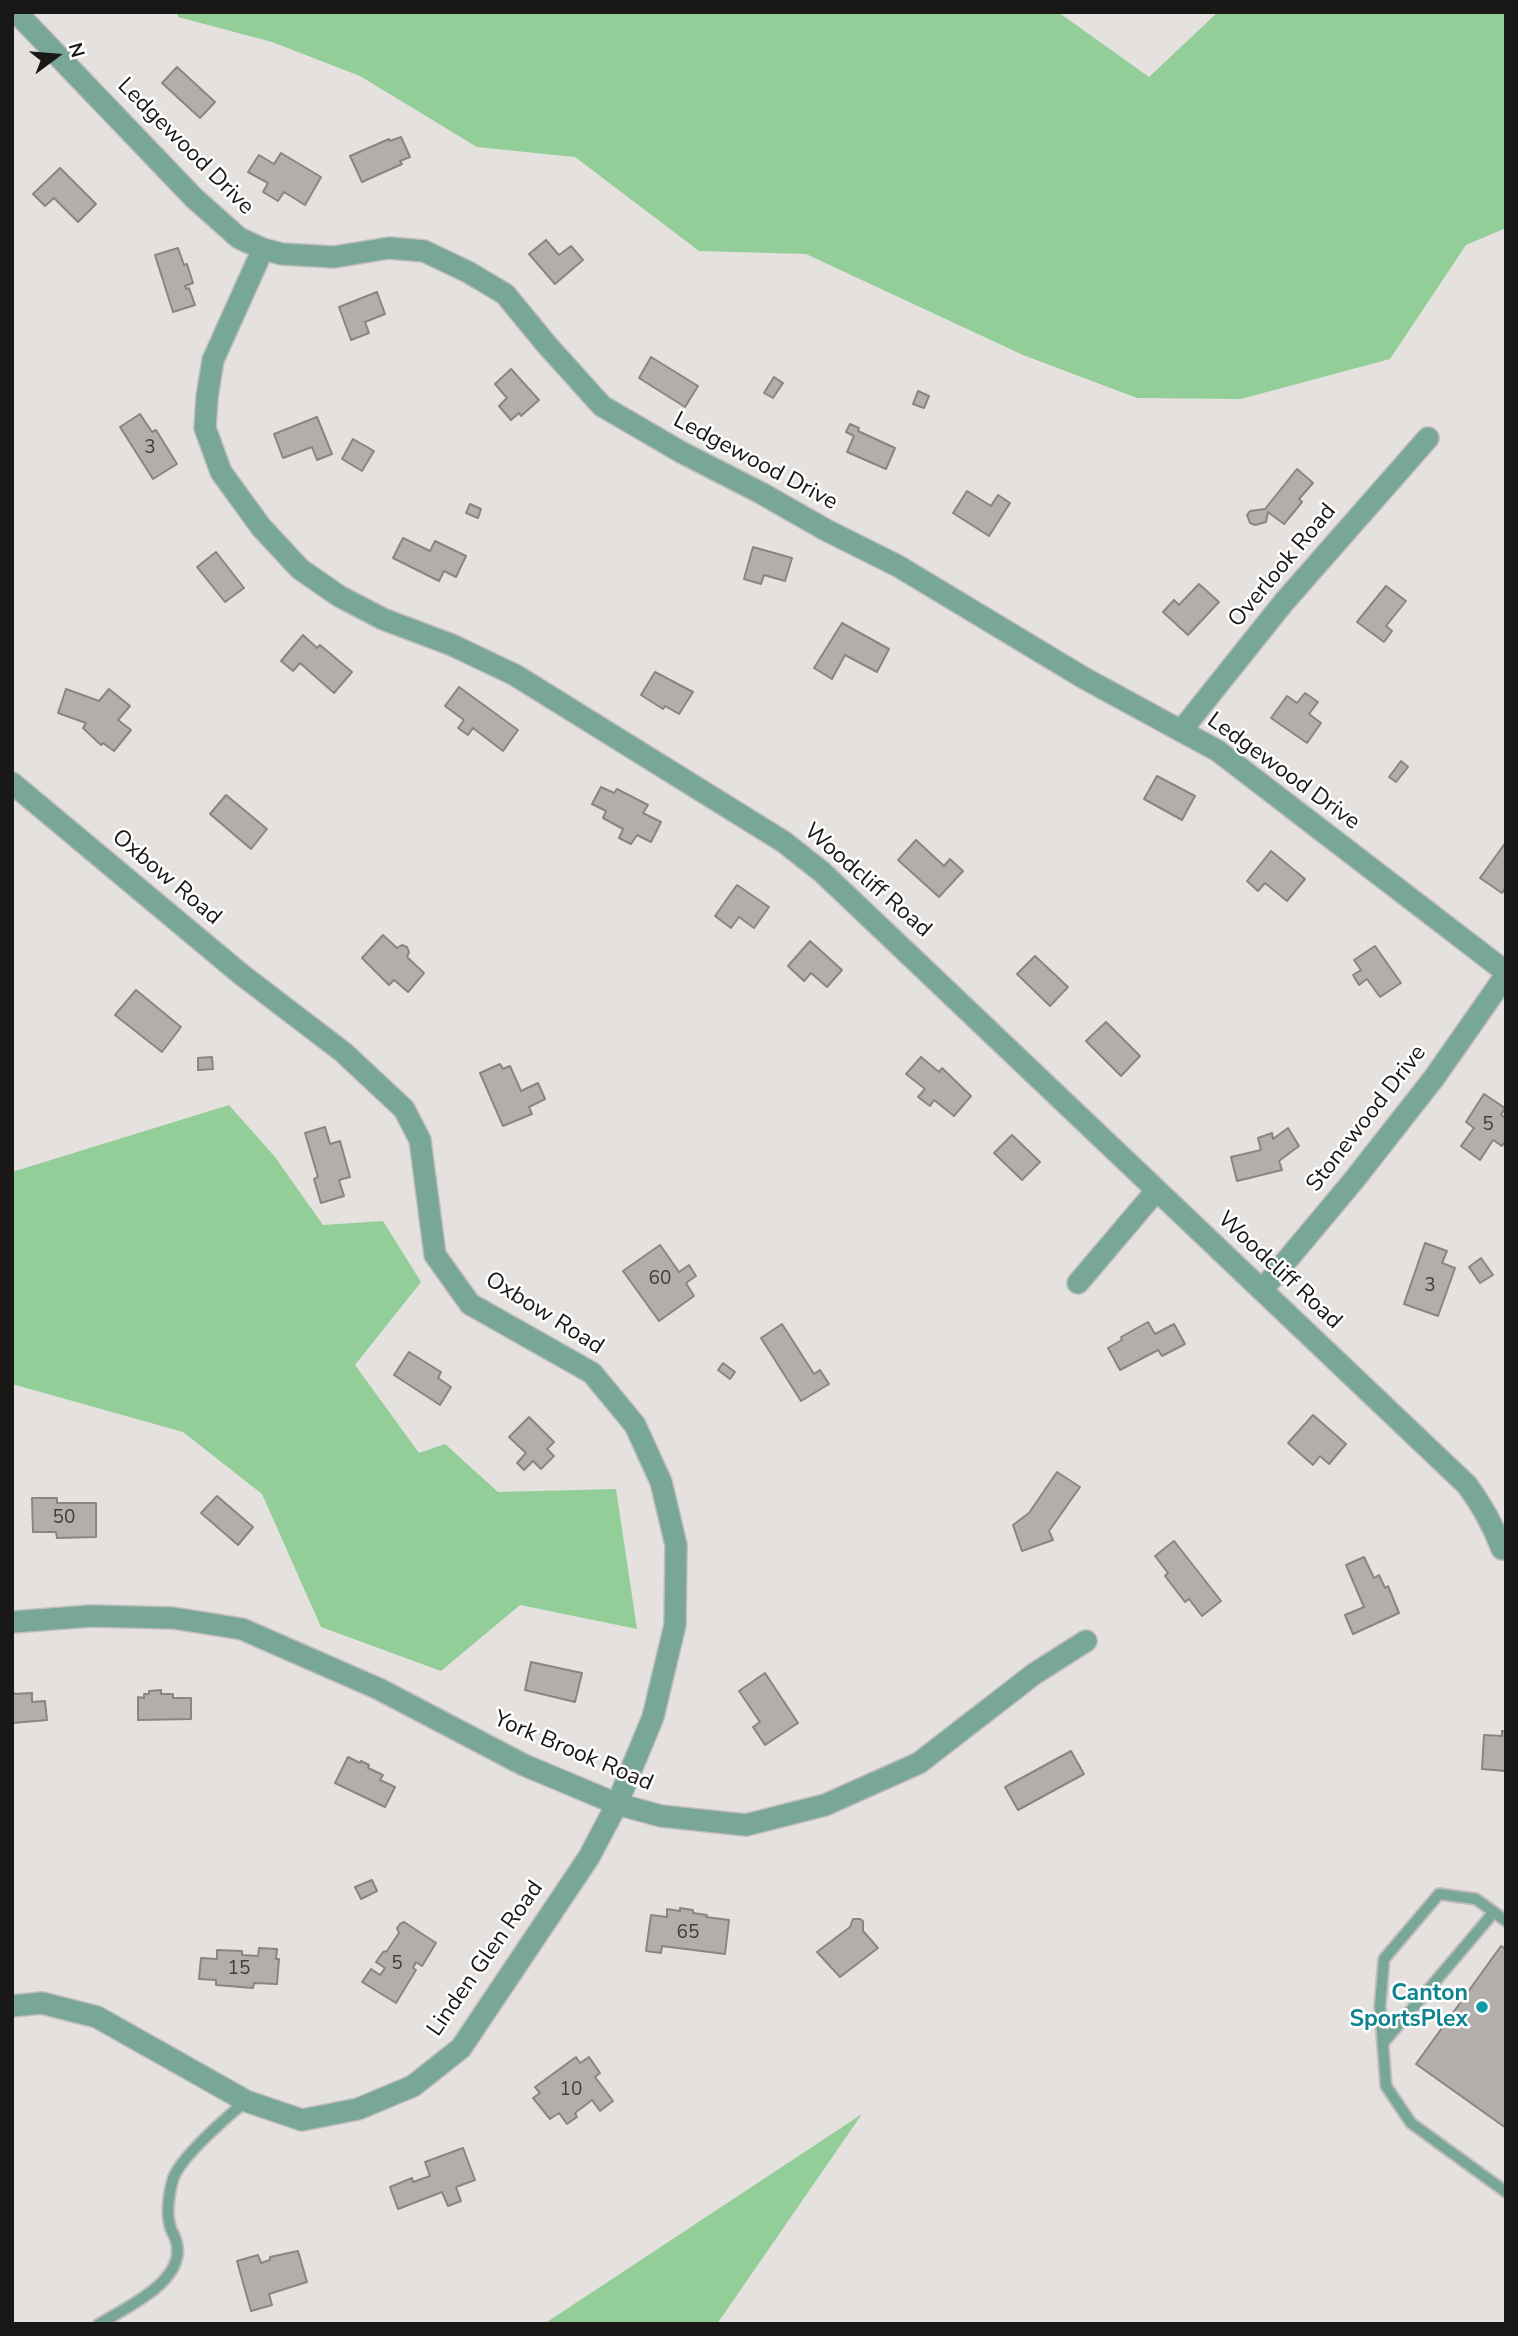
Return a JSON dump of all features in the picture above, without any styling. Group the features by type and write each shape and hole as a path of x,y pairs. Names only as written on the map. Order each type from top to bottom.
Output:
{"street":[{"name":"Ledgewood Drive","path":"16,12 194,198 239,238 282,254 334,257 390,248 424,251 468,271 505,294 602,406 681,452 898,566 1084,678 1218,751 1506,974"},
{"name":"Woodcliff Road","path":"263,249 213,360 206,397 205,428 221,472 261,527 300,569 339,596 383,619 452,645 515,675 784,842 860,905 1156,1191 1467,1485 1482,1505 1502,1549"},
{"name":"Overlook Road","path":"1181,731 1284,602 1428,438"},
{"name":"Oxbow Road","path":"12,783 242,975 343,1052 404,1109 420,1140 435,1255 470,1304 592,1373 635,1425 661,1482 676,1545 675,1625 653,1717 617,1804"},
{"name":"Stonewood Drive","path":"1262,1290 1354,1180 1434,1078 1506,974"},
{"path":"1078,1283 1156,1191"},
{"name":"York Brook Road","path":"12,1622 91,1616 173,1618 242,1629 379,1689 524,1765 617,1804 661,1816 746,1825 825,1805 919,1763 1034,1674 1086,1641"},
{"name":"Linden Glen Road","path":"12,2006 42,2003 97,2017 246,2101 302,2120 358,2109 413,2086 461,2048 589,1857 617,1804"}],"lane":[{"path":"1506,1921 1475,1899 1439,1894 1384,1959 1380,2006 1386,2086 1411,2123 1506,2192"},
{"path":"1384,2042 1494,1912"},
{"path":"99,2324 146,2295 172,2273 179,2258 169,2224 169,2193 174,2175 208,2134 246,2101"}],"green space":[{"path":"177,12 1058,12 1149,77 1218,12 1506,12 1506,228 1466,245 1390,359 1241,399 1137,398 1023,355 806,254 699,251 575,157 477,147 360,76 272,42 178,17"},
{"path":"229,1105 275,1157 323,1225 383,1221 421,1282 355,1365 419,1453 445,1444 498,1492 616,1489 637,1629 520,1605 441,1671 321,1627 262,1494 183,1432 12,1384 12,1172"},
{"path":"862,2114 717,2324 544,2324"}],"building":[{"path":"177,67 215,102 200,118 162,83"},
{"path":"401,137 410,157 400,161 402,164 362,182 350,156 389,139 390,141"},
{"path":"281,153 321,177 305,205 284,192 278,201 263,192 268,183 248,172 259,155 274,164"},
{"path":"60,168 96,204 78,222 54,198 45,206 33,194"},
{"path":"546,240 559,255 571,246 583,260 555,284 529,254"},
{"path":"178,248 193,283 185,286 186,289 189,288 195,305 173,312 155,255"},
{"path":"377,292 385,314 365,322 369,333 351,340 339,307"},
{"path":"651,357 698,386 685,407 639,378"},
{"path":"511,369 539,400 521,416 519,413 511,420 499,406 507,398 495,384"},
{"path":"774,377 783,383 773,398 764,393"},
{"path":"918,391 929,396 924,408 913,404"},
{"path":"140,414 152,432 156,430 177,464 153,479 120,427"},
{"path":"317,417 332,454 317,460 312,447 283,458 274,434"},
{"path":"850,424 859,428 858,431 895,448 886,469 847,452 854,436 846,432"},
{"path":"353,439 374,451 362,471 342,459"},
{"path":"1297,469 1313,483 1299,499 1302,502 1284,524 1268,512 1266,522 1255,525 1250,523 1247,515 1250,511 1265,509"},
{"path":"967,491 991,506 998,495 1010,503 989,536 953,513"},
{"path":"470,504 481,509 478,518 466,513"},
{"path":"403,538 430,551 435,541 466,556 456,577 444,571 439,581 393,558"},
{"path":"753,547 792,558 785,581 764,575 761,584 744,579"},
{"path":"216,552 244,588 225,602 197,567"},
{"path":"1199,584 1219,602 1188,635 1163,612 1174,600 1179,605"},
{"path":"1386,586 1406,601 1386,626 1392,631 1384,642 1357,622"},
{"path":"842,623 889,649 877,672 845,655 832,679 814,668"},
{"path":"303,635 317,648 320,645 352,672 334,693 300,663 293,671 281,661"},
{"path":"655,672 693,692 679,714 665,706 663,709 641,695"},
{"path":"459,687 518,730 503,751 473,728 468,735 458,728 464,720 445,706"},
{"path":"66,689 99,701 109,689 130,706 118,720 131,730 114,751 103,743 101,745 83,728 86,723 58,713"},
{"path":"1305,693 1318,702 1309,714 1321,723 1307,743 1271,718 1287,696 1297,703"},
{"path":"1401,761 1408,767 1396,782 1389,777"},
{"path":"1157,776 1195,796 1182,820 1144,799"},
{"path":"601,787 614,793 617,789 648,805 643,813 661,822 651,842 637,835 631,844 619,838 623,829 603,818 606,811 592,804"},
{"path":"226,795 267,829 251,849 210,814"},
{"path":"916,840 944,866 950,859 963,871 939,897 898,860"},
{"path":"1506,842 1506,887 1502,893 1480,878"},
{"path":"1271,851 1305,879 1287,901 1265,883 1258,891 1247,881"},
{"path":"737,885 769,907 754,928 739,917 731,928 715,916"},
{"path":"383,935 397,948 402,945 407,947 407,957 424,973 408,992 394,980 389,985 362,958"},
{"path":"810,941 842,970 827,987 811,973 804,981 788,966"},
{"path":"1375,946 1401,983 1380,997 1367,979 1359,985 1353,975 1361,970 1354,960"},
{"path":"1035,956 1068,987 1050,1006 1017,974"},
{"path":"136,990 181,1027 162,1052 115,1015"},
{"path":"1106,1022 1140,1056 1121,1076 1086,1041"},
{"path":"212,1057 213,1069 198,1070 198,1058"},
{"path":"921,1057 939,1072 942,1068 971,1096 954,1116 934,1100 930,1106 918,1097 925,1089 906,1074"},
{"path":"500,1064 503,1069 510,1066 521,1091 538,1083 545,1099 529,1107 532,1114 503,1126 480,1073"},
{"path":"1484,1094 1505,1108 1501,1115 1506,1118 1506,1140 1502,1146 1493,1140 1480,1160 1461,1146 1474,1128 1466,1122"},
{"path":"325,1127 330,1144 340,1141 350,1177 339,1180 344,1196 321,1203 314,1179 318,1177 305,1133"},
{"path":"1288,1128 1299,1146 1279,1161 1282,1170 1237,1181 1231,1157 1261,1150 1258,1138 1272,1133 1273,1139"},
{"path":"1012,1135 1040,1162 1022,1180 994,1153"},
{"path":"1425,1243 1447,1251 1442,1263 1455,1268 1438,1316 1404,1304"},
{"path":"660,1245 679,1272 689,1265 696,1276 686,1283 694,1296 659,1321 623,1271"},
{"path":"1481,1258 1493,1275 1480,1283 1469,1267"},
{"path":"1148,1322 1155,1334 1174,1324 1185,1344 1162,1356 1158,1350 1120,1370 1108,1348 1122,1340 1121,1337"},
{"path":"782,1324 814,1374 820,1370 829,1384 801,1401 761,1338"},
{"path":"409,1352 441,1372 438,1378 451,1387 440,1405 394,1375"},
{"path":"723,1363 735,1372 730,1379 718,1370"},
{"path":"1313,1415 1346,1444 1329,1464 1320,1456 1313,1465 1288,1443"},
{"path":"529,1417 554,1442 547,1449 554,1456 541,1469 533,1461 524,1470 517,1463 526,1453 509,1437"},
{"path":"1057,1472 1080,1487 1049,1531 1053,1540 1022,1551 1013,1525 1029,1513"},
{"path":"217,1496 253,1527 238,1545 201,1513"},
{"path":"32,1498 57,1498 57,1503 96,1503 96,1537 57,1538 56,1532 33,1532"},
{"path":"1174,1541 1221,1601 1202,1616 1189,1599 1185,1602 1165,1576 1168,1573 1155,1556"},
{"path":"1364,1557 1374,1578 1379,1575 1385,1588 1388,1586 1399,1613 1353,1634 1345,1615 1364,1607 1346,1565"},
{"path":"531,1662 582,1673 575,1702 525,1690"},
{"path":"765,1673 798,1723 765,1745 753,1727 760,1722 739,1691"},
{"path":"161,1690 161,1694 173,1694 173,1698 191,1698 191,1719 138,1720 138,1697 144,1698 144,1694 149,1694 149,1691"},
{"path":"13,1691 14,1694 32,1693 32,1702 45,1701 47,1720 12,1723"},
{"path":"1502,1731 1506,1731 1505,1771 1482,1769 1484,1735 1502,1736"},
{"path":"1071,1751 1084,1774 1018,1810 1005,1787"},
{"path":"348,1757 369,1765 368,1768 383,1775 380,1780 395,1787 385,1807 335,1783"},
{"path":"372,1880 377,1891 361,1899 355,1887"},
{"path":"680,1908 693,1910 693,1913 707,1915 706,1917 729,1920 725,1954 662,1946 661,1953 646,1951 651,1915 667,1917 667,1909 680,1911"},
{"path":"853,1919 863,1921 863,1931 878,1948 840,1977 817,1952 850,1927"},
{"path":"404,1922 436,1943 422,1966 416,1962 413,1968 416,1970 396,2003 362,1982 371,1969 380,1975 385,1968 376,1962 383,1952 387,1951 399,1933 397,1928"},
{"name":"Canton SportsPlex","path":"1501,1946 1506,1949 1506,2128 1416,2064"},
{"path":"259,1948 277,1949 277,1984 254,1983 253,1988 216,1985 216,1980 199,1979 201,1958 217,1959 217,1950 242,1951 242,1955 258,1956"},
{"path":"576,2057 580,2063 589,2057 600,2073 595,2077 613,2101 600,2111 592,2100 575,2113 577,2117 567,2124 559,2113 550,2119 533,2098 540,2093 535,2087"},
{"path":"463,2148 475,2180 456,2187 461,2201 448,2206 442,2192 398,2209 390,2187 412,2178 413,2182 430,2176 425,2162"},
{"path":"298,2251 307,2282 269,2294 272,2305 251,2311 237,2261 258,2255 261,2263 270,2260 270,2257"}],"place":[{"name":"Canton SportsPlex","path":"1482,2007"}]}
